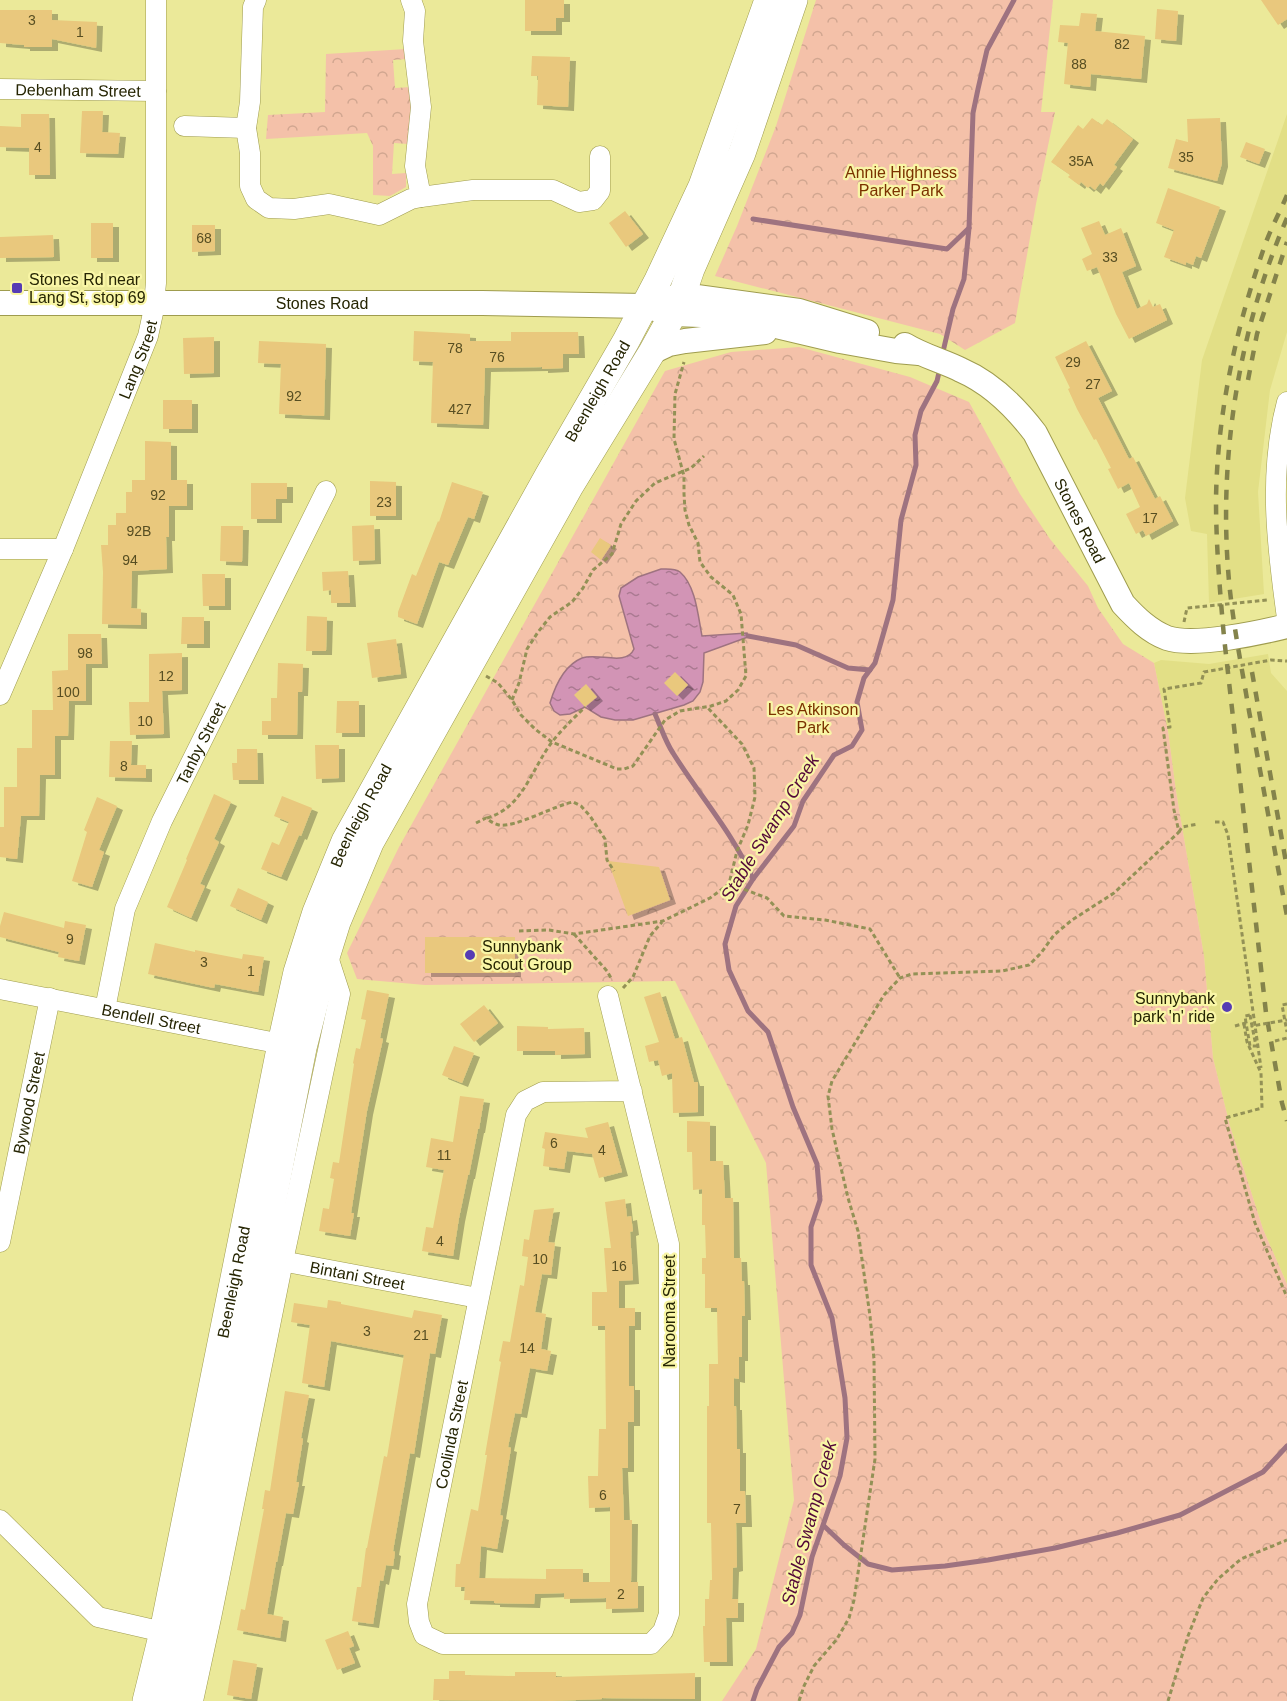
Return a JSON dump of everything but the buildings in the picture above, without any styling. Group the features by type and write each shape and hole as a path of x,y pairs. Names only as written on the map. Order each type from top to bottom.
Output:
{"main road":[{"name":"Beenleigh Road","path":"171,1701 261,1257 292,1046 297,972 316,912 345,841 644,306 702,186 768,0"},
{"name":"Beenleigh Road","path":"292,1046 370,843 570,486 652,352 677,305 742,153 795,0"},
{"name":"Beenleigh Road","path":"146,1701 261,1257"}],"street":[{"name":"Lang Street","path":"0,695 63,549 148,336 156,283 156,0"},
{"path":"256,0 253,7 250,102 246,128 250,153 250,186 256,199 269,208 329,204 379,215 411,199 473,190 553,190 579,202 593,200 600,191 600,156"},
{"path":"411,0 415,11 413,42 421,108 415,165 421,197"},
{"name":"Debenham Street","path":"0,88 156,91"},
{"path":"184,126 246,128"},
{"name":"Stones Road","path":"0,303 677,305 800,312 901,343 919,353 963,370 993,390 1021,414 1035,433 1123,604 1139,621 1156,632 1168,638 1201,640 1257,633 1287,626"},
{"name":"Stones Road","path":"677,305 701,315 755,321 896,351 919,353"},
{"name":"Stones Road","path":"652,352 669,344 685,341 792,330"},
{"path":"1287,402 1281,424 1274,494 1278,553 1287,618"},
{"name":"Tanby Street","path":"105,1009 125,909 162,821 326,490"},
{"path":"0,549 63,549"},
{"name":"Stones Road","path":"1257,633 1287,643"},
{"name":"Beenleigh Road","path":"193,1701 214,1606 261,1257 340,994 327,954"},
{"name":"Bendell Street","path":"0,989 292,1046"},
{"name":"Narooma Street","path":"614,994 632,1091 669,1244 669,1614 663,1631"},
{"name":"Bywood Street","path":"0,1242 50,998"},
{"name":"Coolinda Street","path":"632,1091 543,1092 525,1101 516,1115 417,1604 419,1622 424,1635 443,1644 651,1644 663,1631"},
{"name":"Bintani Street","path":"261,1257 478,1298"},
{"path":"0,1520 98,1617 163,1632"}],"path":[{"path":"470,667 498,683 512,699 521,715 552,742 617,769 633,766 665,720 680,711 707,707 726,701 738,690 746,676 741,614 733,595 711,577 700,562 698,543 689,525 683,472 674,439 675,394 684,360"},
{"path":"512,699 519,683 527,649 550,617 572,602 593,570 612,554 621,524 636,501 656,483 691,468 704,456"},
{"path":"1181,640 1187,608 1273,598"},
{"path":"1179,832 1162,728 1170,727 1164,689 1201,683 1204,672 1271,660 1287,661"},
{"path":"476,823 498,815 511,806 552,742 585,707"},
{"path":"519,931 549,930 574,934 663,921 710,898 729,884 737,851 748,825 754,797 754,768 742,744 707,707"},
{"path":"486,818 499,825 512,825 551,808 573,802 581,806 590,816 605,839 607,860 614,871"},
{"path":"1215,822 1223,822 1228,835 1261,1062 1262,1108 1225,1118 1255,1223 1287,1297"},
{"path":"800,1701 804,1686 814,1666 837,1638 849,1618 854,1600 875,1459 874,1359 870,1316 858,1231 832,1129 828,1096 832,1081 884,995 900,978 912,974 1002,971 1029,965 1054,935 1114,892 1182,827 1198,824"},
{"path":"729,884 767,898 784,916 825,920 870,929 900,978"},
{"path":"574,934 607,970 614,994 633,977 650,936 663,921"},
{"path":"1287,1004 1282,1005 1287,1032"},
{"path":"1245,1024 1250,1046 1256,1046 1250,1015 1245,1016 1245,1024 1247,1042 1261,1073"},
{"path":"1252,1026 1287,1020"},
{"path":"1235,1026 1245,1024"},
{"path":"1275,1041 1287,1038"},
{"path":"1168,1701 1188,1636 1203,1598 1218,1579 1241,1559 1287,1540"}],"shaded area":[{"path":"1287,114 1287,332 1270,390 1258,492 1264,594 1209,603 1207,534 1191,531 1185,498 1202,360"},
{"path":"1268,654 1271,673 1287,691 1287,1284 1263,1229 1230,1126 1213,1058 1204,956 1168,731 1154,663 1161,660 1209,664"}],"green space":[{"name":"Annie Highness Parker Park","path":"816,0 1053,0 1041,112 1055,112 1015,323 965,350 940,334 715,276 776,126"},
{"path":"406,49 407,59 393,60 395,88 411,87 414,108 408,144 394,143 392,174 406,173 406,187 390,196 373,195 373,146 367,133 266,139 268,115 325,112 326,54"},
{"name":"Les Atkinson Park","path":"799,347 910,377 969,402 1020,494 1050,539 1088,586 1098,608 1123,644 1154,663 1168,731 1204,956 1213,1058 1230,1126 1263,1229 1287,1284 1287,1701 722,1701 756,1649 794,1500 766,1163 675,981 425,985 357,979 347,953 399,847 665,371 731,352"}],"water":[{"path":"661,569 680,572 690,585 696,602 702,636 747,633 748,637 704,653 703,682 700,692 693,701 684,705 633,720 601,717 585,707 570,714 560,715 554,711 550,703 555,690 566,671 576,661 588,657 625,657 634,649 619,596 621,588 638,577"}],"waterway":[{"name":"Stable Swamp Creek","path":"942,356 953,309 964,279 969,228 973,113 987,50 1014,0"},
{"path":"753,219 947,249 969,228"},
{"name":"Stable Swamp Creek","path":"753,1701 779,1647 792,1633 800,1615 812,1557 840,1476 847,1438 845,1398 832,1318 811,1265 811,1227 820,1200 817,1164 793,1107 768,1032 748,1011 729,970 725,944 736,906 753,879 794,826 803,801 834,755 852,746 862,730 857,702 864,678 875,663 893,600 901,520 916,465 915,435 921,411 937,381 940,368"},
{"path":"748,636 796,645 848,668 870,670"},
{"path":"655,714 670,748 726,830 753,879"},
{"path":"824,1526 868,1564 892,1570 988,1560 1055,1548 1180,1515 1263,1472 1287,1446"}],"railway":[{"path":"1287,195 1265,245 1237,339 1224,403 1216,500 1217,552 1224,637 1266,1013 1287,1121"},
{"path":"1287,218 1270,261 1244,350 1230,442 1226,535 1235,630 1287,916"},
{"path":"1248,380 1257,334 1287,242"},
{"path":"1252,672 1287,868"}],"place":[{"name":"Stones Rd near Lang St, stop 69","path":"17,288"},
{"name":"Sunnybank Scout Group","path":"470,955"},
{"name":"Sunnybank park 'n' ride","path":"1227,1007"}]}
